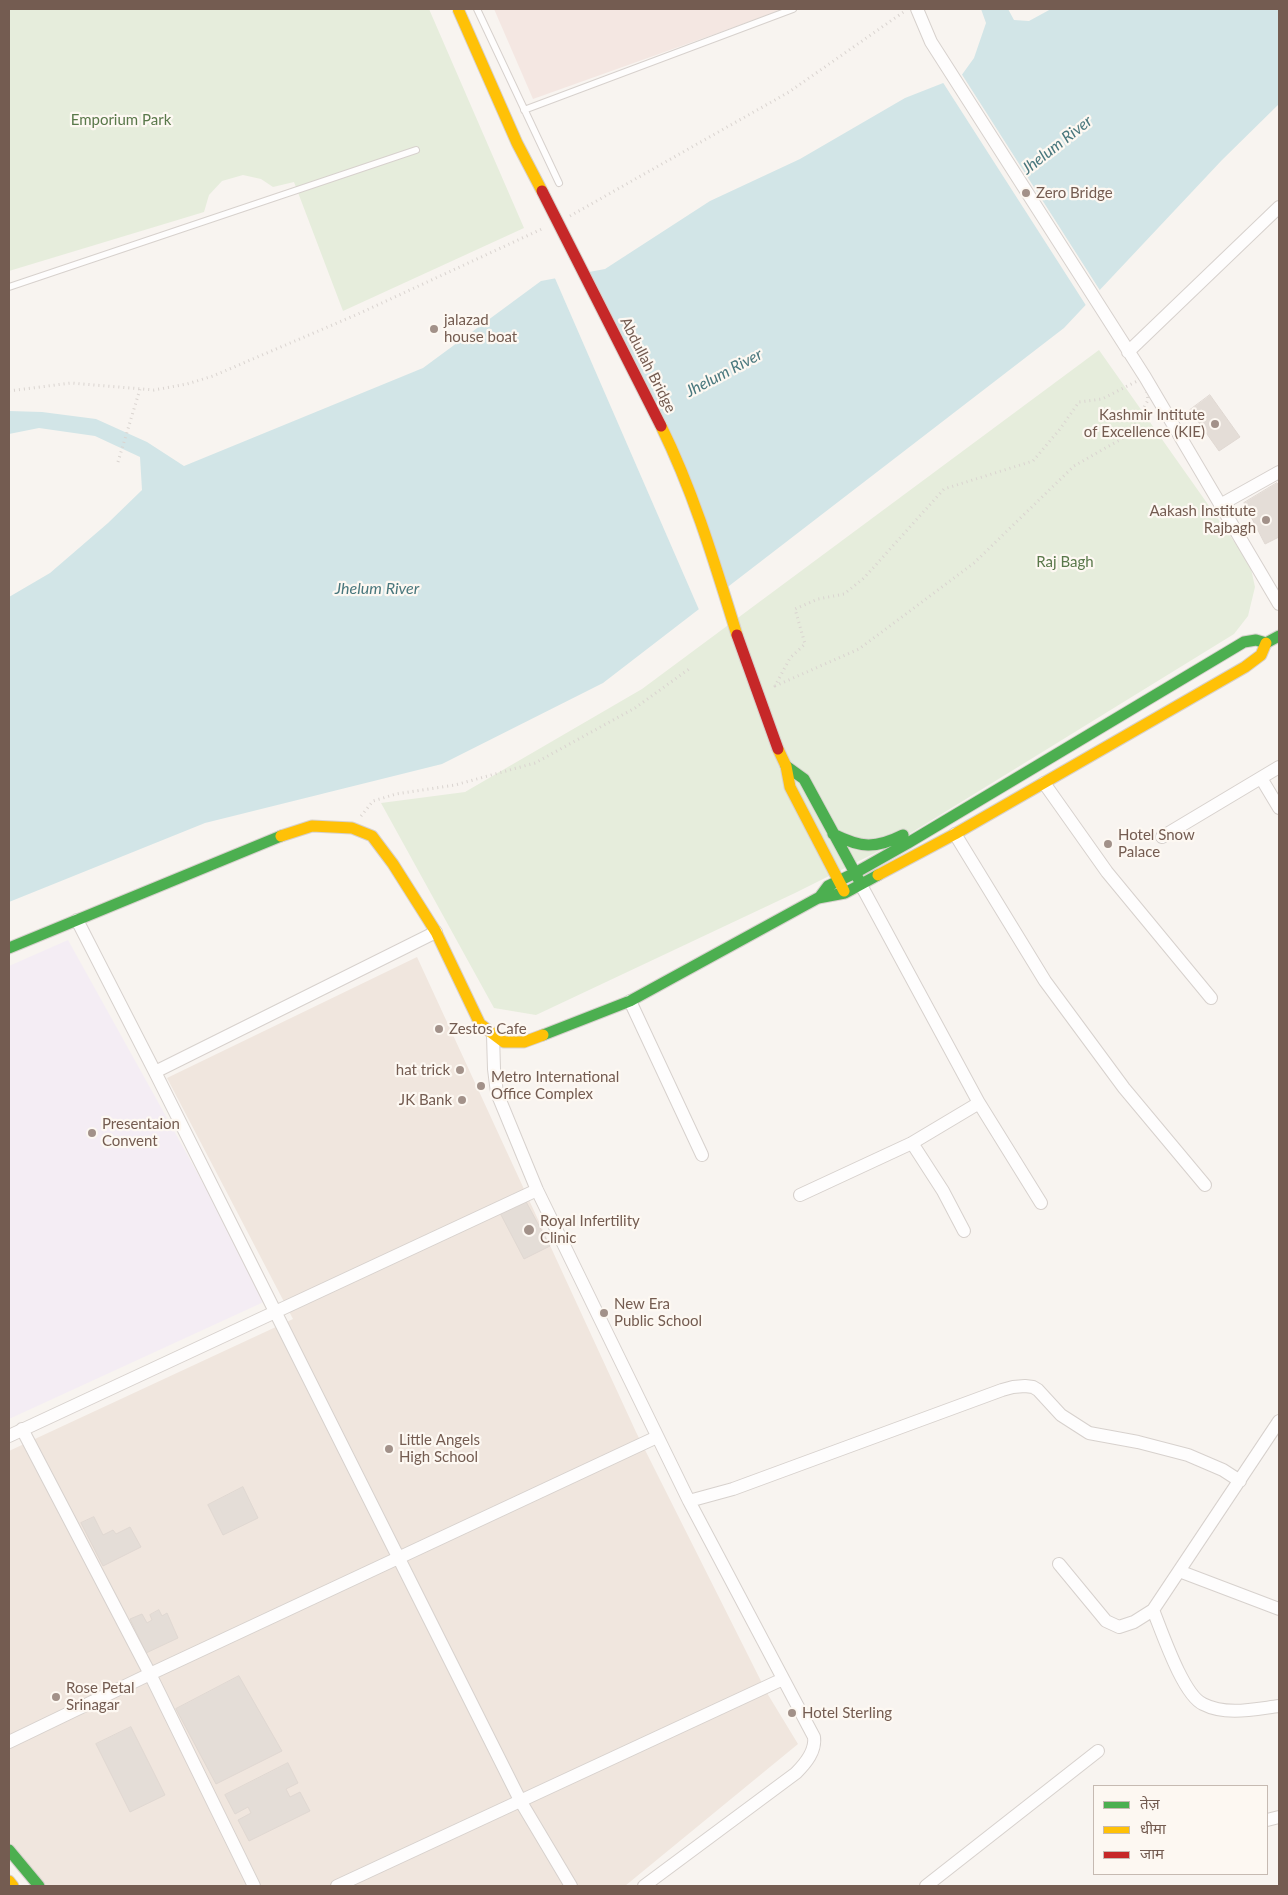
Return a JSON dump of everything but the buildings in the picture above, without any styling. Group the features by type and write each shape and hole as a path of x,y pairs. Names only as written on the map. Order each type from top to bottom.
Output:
{"main road":[{"name":"Abdullah Bridge","path":"458,9 517,143 630,362 678,463 706,537 742,651 786,766"},
{"path":"9,948 278,837 312,826 352,828 372,836 393,864 436,932 480,1024 504,1042 524,1042 630,1001 818,898 845,893 858,879 987,795 1244,642 1250,640 1266,643 1279,636"},
{"path":"818,898 828,886 838,880 858,879 955,834 1255,660 1261,655 1266,643"},
{"path":"786,766 804,779 858,879"},
{"path":"786,766 790,787 845,893"},
{"path":"833,834 862,846 880,844 893,840 968,800 987,795"},
{"path":"9,1850 39,1886"},
{"path":"9,1881 13,1886"}],"street":[{"path":"917,9 931,42 1145,377 1279,604"},
{"path":"1125,348 1279,207"},
{"path":"1220,505 1279,472"},
{"path":"1162,838 1279,767"},
{"path":"1261,778 1279,808"},
{"path":"1044,783 1107,872 1211,998"},
{"path":"955,834 1045,981 1124,1088 1205,1185"},
{"path":"858,879 979,1103 1041,1203"},
{"path":"76,920 155,1072 521,1802 571,1886"},
{"path":"155,1072 436,932"},
{"path":"630,1001 702,1155"},
{"path":"493,1035 497,1093 537,1190 689,1501 814,1737 815,1743 804,1764 796,1773 649,1885"},
{"path":"800,1195 912,1144 979,1103"},
{"path":"912,1144 943,1191 964,1231"},
{"path":"9,1436 537,1190"},
{"path":"689,1501 733,1489 1002,1390 1025,1386 1038,1390 1062,1415 1089,1433 1138,1442 1181,1453 1223,1470 1240,1481"},
{"path":"1059,1564 1106,1621 1114,1625 1123,1627 1153,1610 1279,1421"},
{"path":"22,1430 150,1674 254,1886"},
{"path":"9,1742 657,1437"},
{"path":"1179,1571 1279,1609"},
{"path":"1153,1610 1183,1680 1191,1694 1202,1704 1227,1711 1245,1711 1279,1706"},
{"path":"337,1886 782,1679"},
{"path":"926,1886 1098,1751"}],"lane":[{"path":"477,9 558,183"},
{"path":"524,110 793,9"},
{"path":"9,287 416,150"}],"path":[{"path":"564,219 789,92 908,9"},
{"path":"9,391 71,383 154,390 179,386 213,376 358,314 548,227"},
{"path":"1145,377 1148,400 1130,434 1074,466 974,563 859,649 776,686 790,658 805,644 795,609 818,598 844,594 864,578 944,488 1033,461 1080,402 1102,399 1145,377"},
{"path":"118,462 140,389"},
{"path":"352,828 373,801 396,794 455,785 535,763 635,708 689,669"}],"shaded area":[{"path":"494,9 785,9 533,99"},
{"name":"Presentaion Convent","path":"68,940 268,1300 9,1419 9,966"},
{"path":"417,957 636,1432 767,1693 798,1744 625,1886 43,1886 9,1843 9,1451 293,1319 167,1078"}],"green space":[{"name":"Emporium Park","path":"9,9 429,9 524,228 343,311 294,182 273,187 261,179 243,175 222,181 209,195 204,212 9,271"},
{"name":"Raj Bagh","path":"1099,350 1250,564 1255,587 1248,616 1234,634 893,844 795,893 536,1015 494,1008 381,803 465,792 642,689"}],"water":[{"name":"Jhelum River","path":"981,9 1008,9 1014,20 1029,21 1051,9 1279,9 1279,104 1222,160 1064,328 603,683 442,764 205,823 9,902 9,597 50,573 108,523 142,490 140,457 95,436 39,428 9,434 9,411 42,412 96,419 147,442 184,466 423,368 541,281 605,269 710,201 800,159 905,98 961,76 974,58 986,23"}],"pier":[{"name":"Zero Bridge","path":"961,73 1101,292 1087,307 942,81"},
{"path":"587,270 727,591 700,612 554,276"}],"traffic: fast":[{"path":"819,898 828,886 908,843 1244,642 1256,640 1266,643 1279,636"},
{"path":"786,766 804,779 860,882"},
{"path":"833,834 852,842 868,845 884,843 903,835"},
{"path":"9,948 281,836"},
{"path":"543,1035 630,1001 818,898 845,893 878,875"},
{"path":"9,1850 39,1886"}],"traffic: slow":[{"path":"458,9 517,143 542,191"},
{"path":"661,426 694,503 737,635"},
{"path":"878,875 955,834 1245,667 1261,655 1266,643"},
{"path":"778,749 786,766 790,787 844,891"},
{"path":"281,836 312,826 352,828 372,836 393,864 436,932 480,1024 504,1042 524,1042 543,1035"},
{"path":"9,1881 13,1886"}],"traffic: jam":[{"path":"542,191 661,426"},
{"path":"737,635 778,749"}],"place":[{"name":"Zero Bridge","path":"1026,193"},
{"name":"jalazad house boat","path":"434,329"},
{"name":"Kashmir Intitute of Excellence (KIE)","path":"1215,424"},
{"name":"Aakash Institute Rajbagh","path":"1266,520"},
{"name":"Hotel Snow Palace","path":"1108,844"},
{"name":"Zestos Cafe","path":"439,1029"},
{"name":"hat trick","path":"460,1070"},
{"name":"Metro International Office Complex","path":"481,1086"},
{"name":"JK Bank","path":"462,1100"},
{"name":"Presentaion Convent","path":"92,1133"},
{"name":"Royal Infertility Clinic","path":"529,1230"},
{"name":"New Era Public School","path":"604,1313"},
{"name":"Little Angels High School","path":"389,1449"},
{"name":"Rose Petal Srinagar","path":"56,1697"},
{"name":"Hotel Sterling","path":"792,1713"}]}
